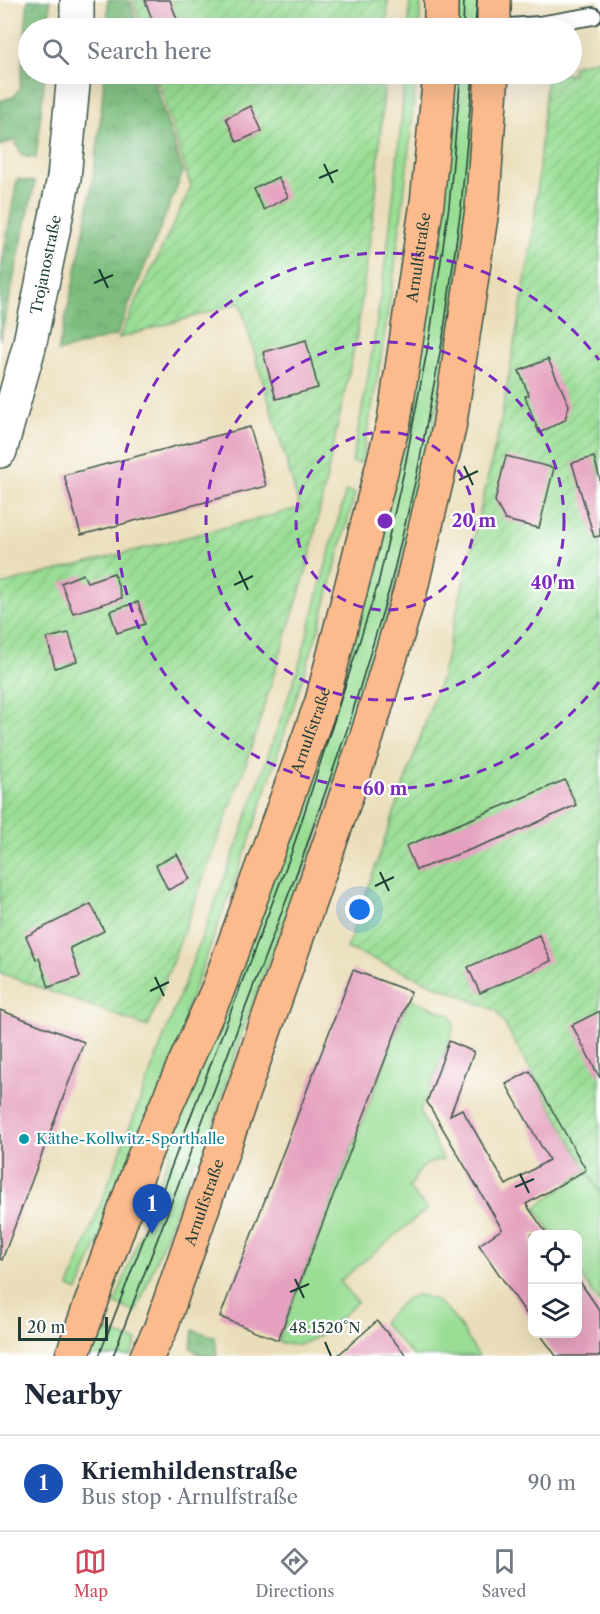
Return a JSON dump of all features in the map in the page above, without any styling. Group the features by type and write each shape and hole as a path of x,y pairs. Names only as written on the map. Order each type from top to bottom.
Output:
{"main road":[{"path":"441,0 441,18"},
{"name":"Arnulfstraße","path":"72,1356 146,1151 218,989 322,701 394,421 427,203 439,84"},
{"name":"Arnulfstraße","path":"147,1356 160,1330 279,992 370,726 410,592 449,428 482,210 491,84"}],"street":[{"path":"77,0 77,18"},
{"name":"Trojanostraße","path":"0,451 29,347 64,178 73,84"}],"lane":[{"path":"581,18 593,16"}],"green space":[{"path":"28,0 50,0 49,18 26,18"},
{"path":"108,0 130,0 135,18 107,18"},
{"path":"133,0 388,0 387,18 139,18"},
{"path":"410,0 421,0 420,18 409,18"},
{"path":"456,0 481,0 481,18 455,18"},
{"path":"600,59 600,1193 497,1011 347,948 442,675 501,421 533,236 546,84 582,84 582,64"},
{"path":"20,84 44,84 36,158 22,156 14,140 0,146 0,101 15,96"},
{"path":"103,84 155,84 183,172 117,335 58,352 93,179"},
{"path":"159,84 384,84 376,194 357,334 308,565 247,761 148,1027 0,973 0,585 300,508 240,303 119,338 191,187"},
{"path":"404,84 415,84 407,172 379,366 361,463 352,462 370,365 396,172"},
{"path":"451,84 480,84 451,338 424,475 377,660 308,861 249,1012 221,1099 204,1162 195,1159 136,1313 115,1303 171,1151 162,1147 330,721 370,582 397,469"},
{"path":"17,179 35,182 0,340 0,276"},
{"path":"346,491 355,493 319,628 248,845 185,1014 191,1017 78,1291 69,1287 238,842 298,669"},
{"path":"414,1000 452,1016 454,1028 420,1112 443,1160 425,1165 409,1189 427,1209 340,1281 357,1302 331,1326 311,1340 300,1344 278,1341 407,1004"},
{"path":"586,1170 600,1193 600,1304 582,1277 582,1230 550,1230 535,1208"},
{"path":"416,1295 437,1301 445,1308 479,1356 413,1356 382,1322 406,1299"},
{"path":"96,1327 137,1341 131,1356 88,1356"},
{"path":"193,1330 215,1337 217,1356 201,1356 191,1348"}],"building":[{"path":"145,0 170,0 176,18 151,18"},
{"path":"251,106 262,131 237,142 226,118"},
{"path":"278,177 288,197 264,210 254,189"},
{"path":"306,340 318,388 276,399 263,352"},
{"path":"548,359 569,405 565,420 539,433 525,396 529,395 519,371"},
{"path":"250,427 266,486 81,535 64,475"},
{"path":"506,456 554,468 539,528 505,520 495,501"},
{"path":"594,457 600,479 600,536 594,537 572,463"},
{"path":"114,573 122,598 73,613 61,583 83,574 87,582"},
{"path":"138,602 145,624 117,633 110,611"},
{"path":"69,633 77,661 55,668 47,638"},
{"path":"565,780 576,805 514,833 416,870 406,846"},
{"path":"177,854 190,879 168,890 156,865"},
{"path":"91,904 104,931 70,948 80,977 49,987 39,958 36,959 26,936"},
{"path":"539,935 551,961 480,993 468,967"},
{"path":"353,970 411,992 278,1340 220,1317"},
{"name":"Käthe-Kollwitz-Sporthalle","path":"0,1010 84,1042 2,1260 0,1259"},
{"path":"600,1011 600,1078 572,1025"},
{"path":"449,1041 474,1052 450,1115 462,1109 506,1185 549,1160 506,1084 530,1071 586,1170 526,1204 544,1230 528,1230 528,1316 479,1245 502,1229 427,1102"},
{"path":"582,1285 600,1311 600,1356 556,1356 543,1338 582,1338"},
{"path":"377,1321 407,1356 337,1356"}],"tram line":[{"path":"463,18 464,0"},
{"path":"476,18 477,0"},
{"path":"99,1356 291,854 378,584 404,471 430,335 449,206 460,84"},
{"path":"113,1356 302,859 348,727 390,587 417,474 443,337 461,207 472,84"}],"place":[{"name":"Käthe-Kollwitz-Sporthalle","path":"24,1139"},
{"name":"Kriemhildenstraße","path":"152,1234"}]}
